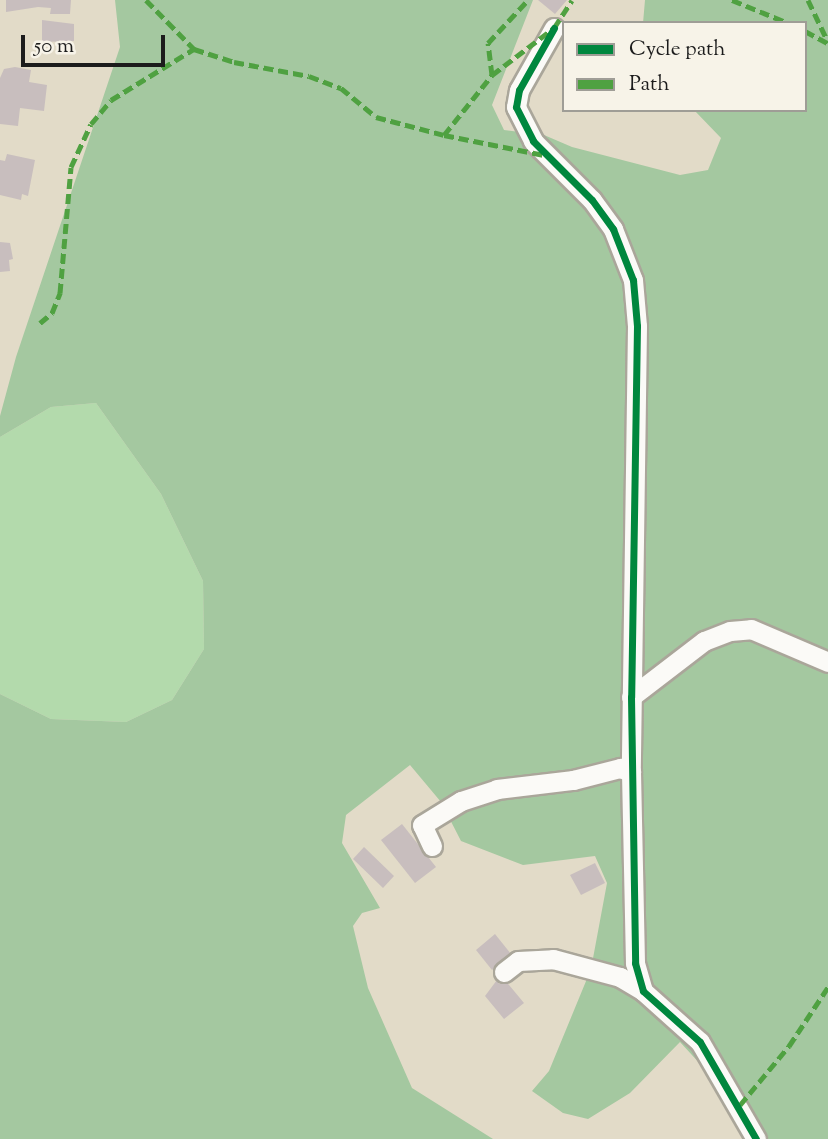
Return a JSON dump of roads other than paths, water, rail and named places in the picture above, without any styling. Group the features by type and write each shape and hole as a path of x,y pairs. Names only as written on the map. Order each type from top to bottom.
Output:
{"street":[{"path":"554,28 519,90 516,107 533,141 592,200 613,229 633,280 637,326 631,772 635,963 643,991"},
{"path":"631,697 687,653 730,631 751,629 828,662"},
{"path":"432,846 422,825 461,801 497,789 573,780 620,768 631,772"},
{"path":"504,972 518,961 553,959 620,977 643,991 700,1042 740,1105 756,1139"}]}
